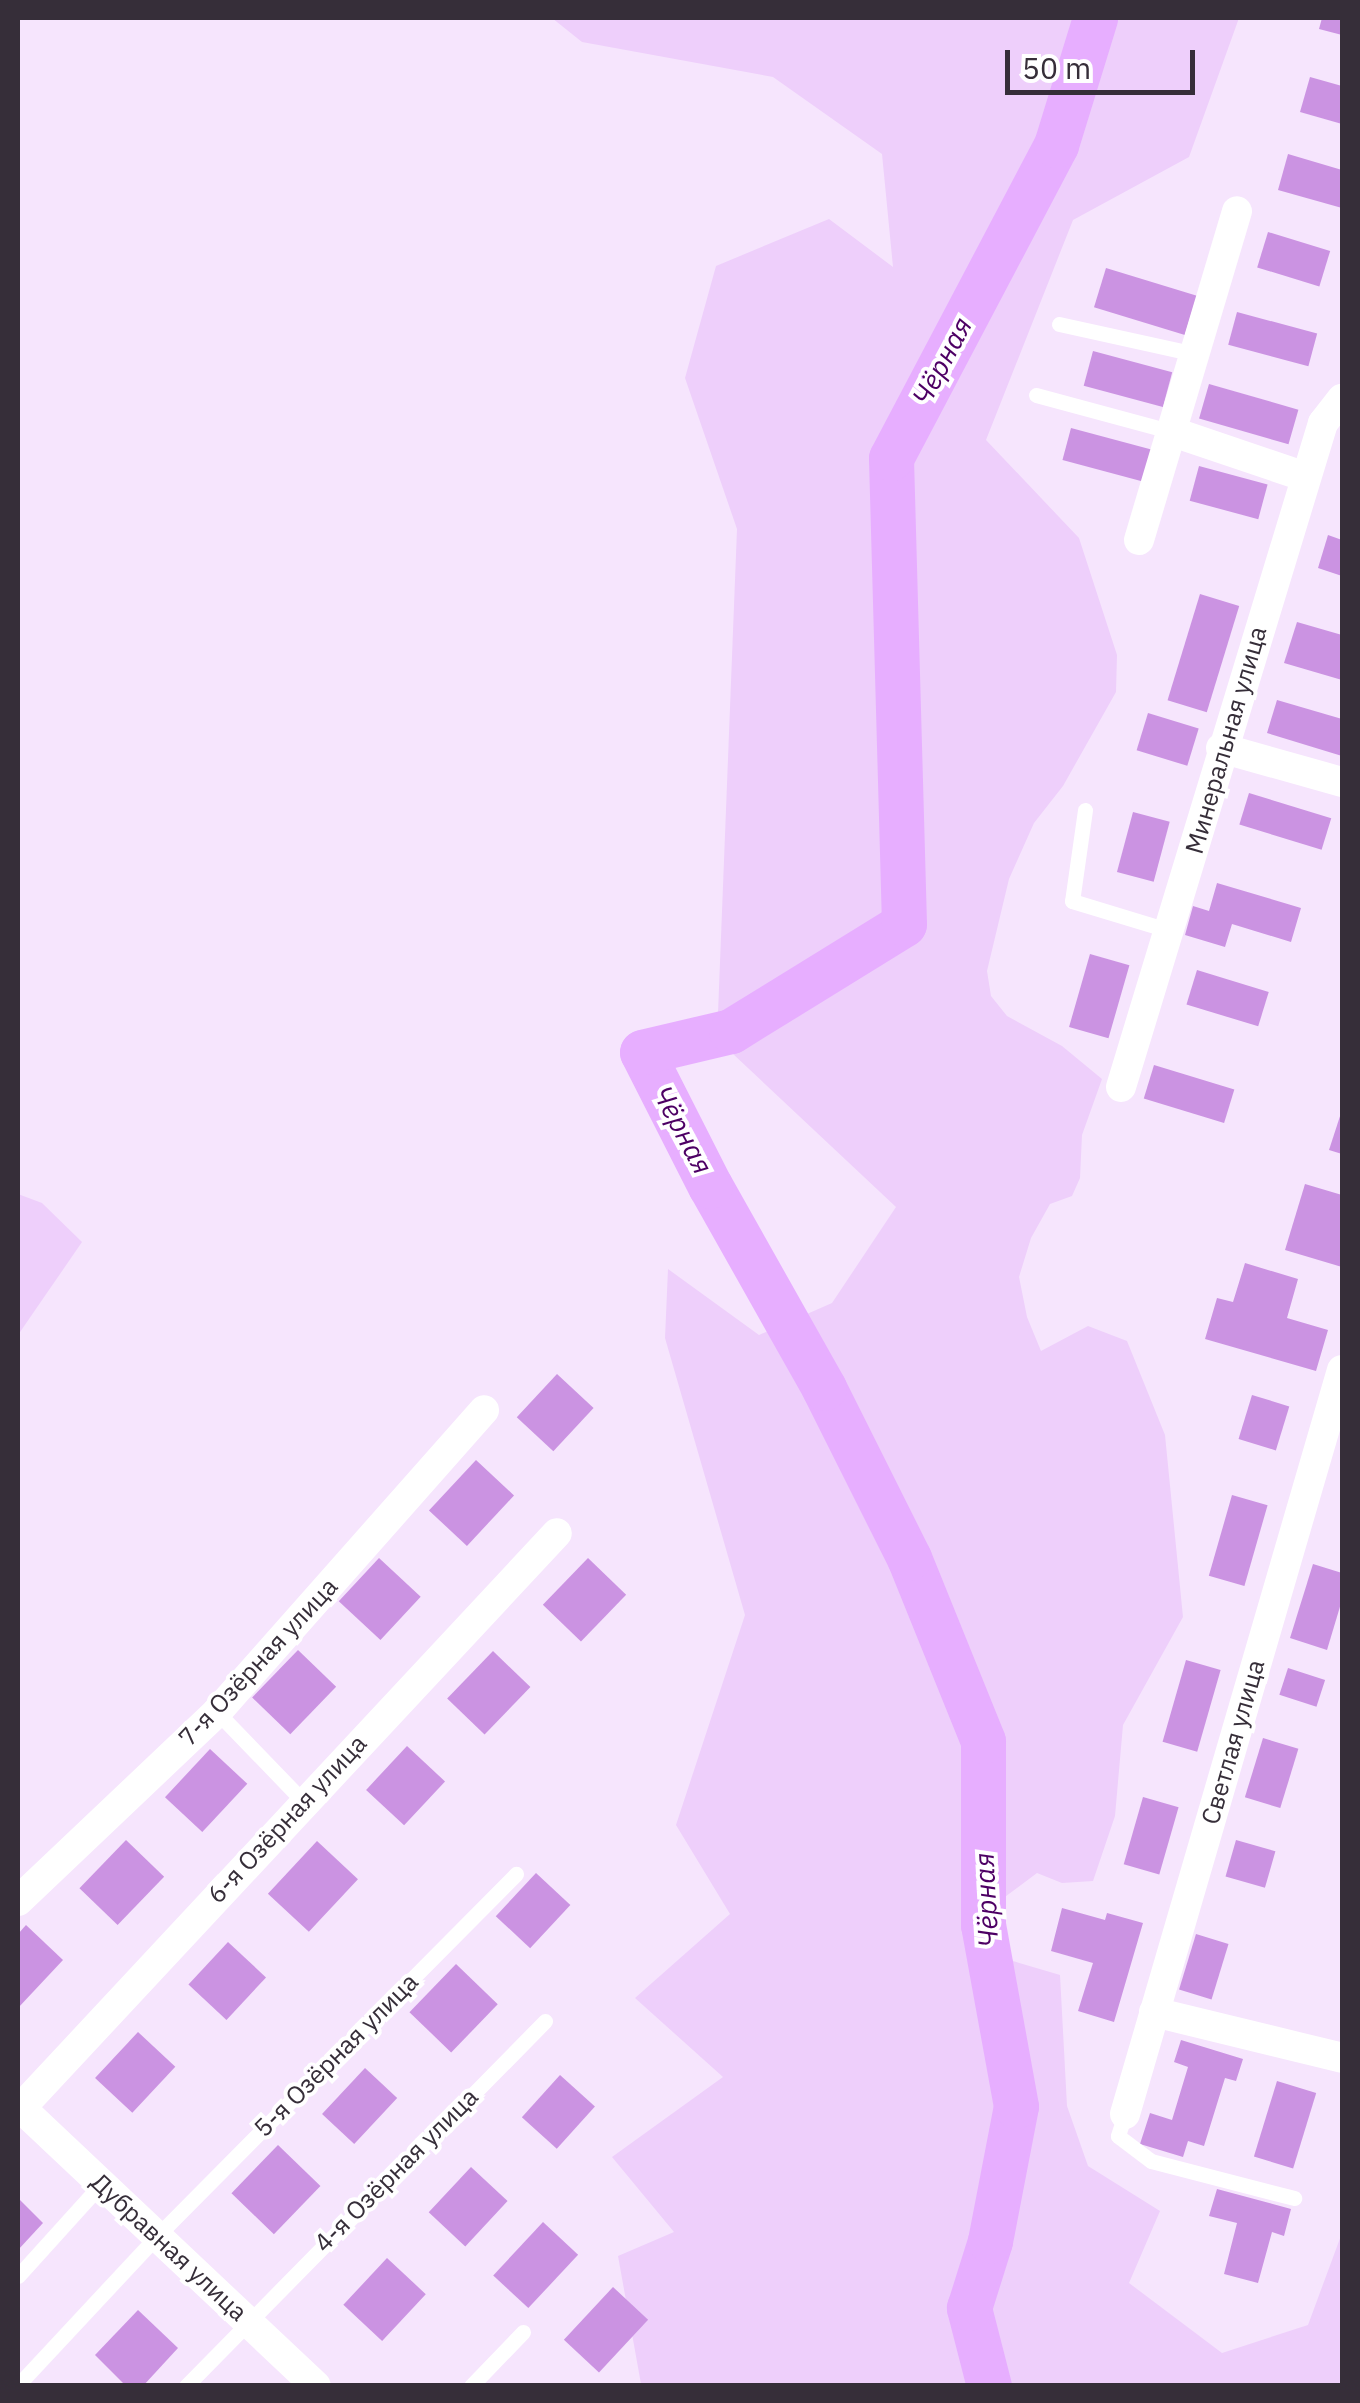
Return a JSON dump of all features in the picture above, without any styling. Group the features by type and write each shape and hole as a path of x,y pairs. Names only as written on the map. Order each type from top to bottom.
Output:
{"street":[{"path":"1139,540 1237,211"},
{"name":"Минеральная улица","path":"1121,1088 1171,931 1221,748 1323,424 1342,399"},
{"path":"1172,432 1306,477"},
{"path":"1221,748 1342,782"},
{"name":"Светлая улица","path":"1126,2114 1342,1370"},
{"name":"7-я Озёрная улица","path":"18,1901 217,1712 484,1410"},
{"name":"6-я Озёрная улица","path":"20,2110 303,1800 556,1534"},
{"path":"1154,2012 1342,2058"},
{"name":"Дубравная улица","path":"20,2110 316,2386"}],"lane":[{"path":"1059,324 1195,354"},
{"path":"1036,395 1172,432"},
{"path":"1085,810 1072,902 1171,931"},
{"path":"217,1712 303,1800"},
{"name":"5-я Озёрная улица","path":"18,2385 157,2236 516,1874"},
{"name":"4-я Озёрная улица","path":"186,2386 246,2319 545,2022"},
{"path":"1126,2114 1118,2136 1151,2160 1294,2198"},
{"path":"18,2276 101,2184"},
{"path":"471,2386 523,2332"}],"shaded area":[{"path":"552,18 1239,18 1189,157 1073,220 986,440 1079,538 1117,655 1116,692 1063,786 1034,823 1009,879 987,971 991,996 1007,1016 1062,1046 1102,1079 1082,1135 1080,1178 1072,1196 1050,1204 1031,1238 1019,1277 1027,1317 1041,1351 1088,1326 1127,1341 1165,1435 1183,1617 1123,1725 1115,1816 1093,1881 1062,1883 1037,1873 990,1908 1013,1961 1060,1975 1067,2106 1088,2166 1160,2211 1129,2283 1222,2353 1308,2325 1342,2233 1342,2385 641,2384 618,2256 674,2232 612,2157 723,2077 635,1998 730,1914 676,1825 745,1615 665,1338 668,1269 759,1335 832,1303 896,1207 717,1039 737,529 685,378 716,266 829,219 893,267 882,154 773,77 582,42"},
{"path":"18,1194 42,1203 82,1242 18,1335"}],"building":[{"path":"1322,18 1342,18 1342,35 1319,29"},
{"path":"1310,77 1342,86 1342,124 1300,112"},
{"path":"1288,154 1342,170 1342,208 1278,190"},
{"path":"1268,232 1330,251 1319,286 1257,267"},
{"path":"1106,268 1197,296 1185,335 1094,307"},
{"path":"1237,312 1317,333 1308,366 1228,345"},
{"path":"1093,351 1172,372 1163,407 1084,386"},
{"path":"1209,384 1298,410 1288,444 1199,419"},
{"path":"1071,428 1154,450 1146,482 1062,460"},
{"path":"1199,466 1268,484 1258,519 1190,501"},
{"path":"1328,535 1342,540 1342,576 1318,568"},
{"path":"1200,594 1239,606 1207,712 1168,700"},
{"path":"1297,622 1342,635 1342,680 1284,663"},
{"path":"1277,700 1342,719 1342,756 1267,733"},
{"path":"1148,713 1199,728 1187,766 1137,750"},
{"path":"1249,793 1331,818 1322,850 1239,825"},
{"path":"1133,812 1170,822 1154,882 1117,872"},
{"path":"1217,883 1301,908 1291,942 1232,924 1225,947 1185,935 1193,906 1209,911"},
{"path":"1090,954 1129,965 1108,1038 1069,1027"},
{"path":"1197,970 1269,992 1258,1026 1186,1004"},
{"path":"1154,1065 1234,1090 1224,1123 1144,1098"},
{"path":"1342,1110 1342,1154 1329,1150"},
{"path":"1305,1184 1342,1195 1342,1267 1285,1250"},
{"path":"1245,1263 1298,1279 1287,1318 1328,1330 1316,1371 1205,1339 1217,1298 1233,1302"},
{"path":"557,1374 594,1408 553,1451 517,1417"},
{"path":"1252,1395 1289,1406 1276,1450 1239,1439"},
{"path":"476,1460 514,1495 467,1546 429,1510"},
{"path":"1232,1495 1268,1505 1244,1586 1209,1576"},
{"path":"379,1558 421,1597 380,1640 339,1601"},
{"path":"588,1558 626,1595 581,1642 543,1605"},
{"path":"1313,1564 1342,1573 1342,1600 1327,1650 1290,1638"},
{"path":"298,1650 336,1687 290,1734 252,1697"},
{"path":"493,1651 530,1687 485,1735 447,1698"},
{"path":"1186,1660 1221,1670 1197,1752 1163,1742"},
{"path":"1288,1668 1325,1680 1316,1707 1279,1695"},
{"path":"1263,1738 1298,1749 1280,1808 1245,1797"},
{"path":"407,1746 445,1781 404,1825 366,1790"},
{"path":"210,1749 247,1784 202,1832 165,1797"},
{"path":"1143,1797 1179,1807 1159,1874 1124,1864"},
{"path":"126,1840 164,1877 118,1925 79,1888"},
{"path":"1236,1840 1275,1851 1265,1888 1226,1877"},
{"path":"317,1841 358,1879 309,1932 268,1894"},
{"path":"536,1873 570,1905 530,1948 496,1916"},
{"path":"1062,1908 1105,1920 1107,1913 1143,1923 1114,2022 1078,2011 1093,1963 1051,1951"},
{"path":"26,1925 63,1960 18,2008 18,1934"},
{"path":"1196,1934 1229,1944 1212,1999 1179,1989"},
{"path":"228,1942 266,1977 226,2020 188,1984"},
{"path":"456,1964 498,2004 451,2052 409,2012"},
{"path":"138,2032 175,2067 132,2113 95,2078"},
{"path":"1181,2040 1243,2059 1236,2081 1225,2078 1204,2146 1188,2141 1183,2157 1140,2144 1150,2113 1172,2120 1188,2067 1174,2062"},
{"path":"365,2068 397,2098 354,2144 322,2114"},
{"path":"560,2075 595,2106 557,2149 522,2117"},
{"path":"1277,2081 1316,2093 1293,2169 1254,2157"},
{"path":"278,2145 320,2186 274,2234 231,2193"},
{"path":"471,2167 508,2201 465,2246 429,2212"},
{"path":"1217,2189 1291,2209 1284,2236 1272,2232 1258,2283 1224,2274 1237,2223 1209,2216"},
{"path":"18,2198 43,2223 18,2250"},
{"path":"543,2222 578,2255 528,2308 493,2275"},
{"path":"387,2258 426,2294 382,2341 343,2305"},
{"path":"613,2287 648,2320 599,2372 564,2340"},
{"path":"138,2310 178,2348 143,2386 126,2386 95,2355"}],"waterway":[{"name":"Чёрная","path":"989,2386 969,2308 990,2241 1016,2106 983,1925 983,1741 909,1558 824,1388 710,1186 642,1052 731,1031 904,924 891,458 1056,145 1095,18"}]}
